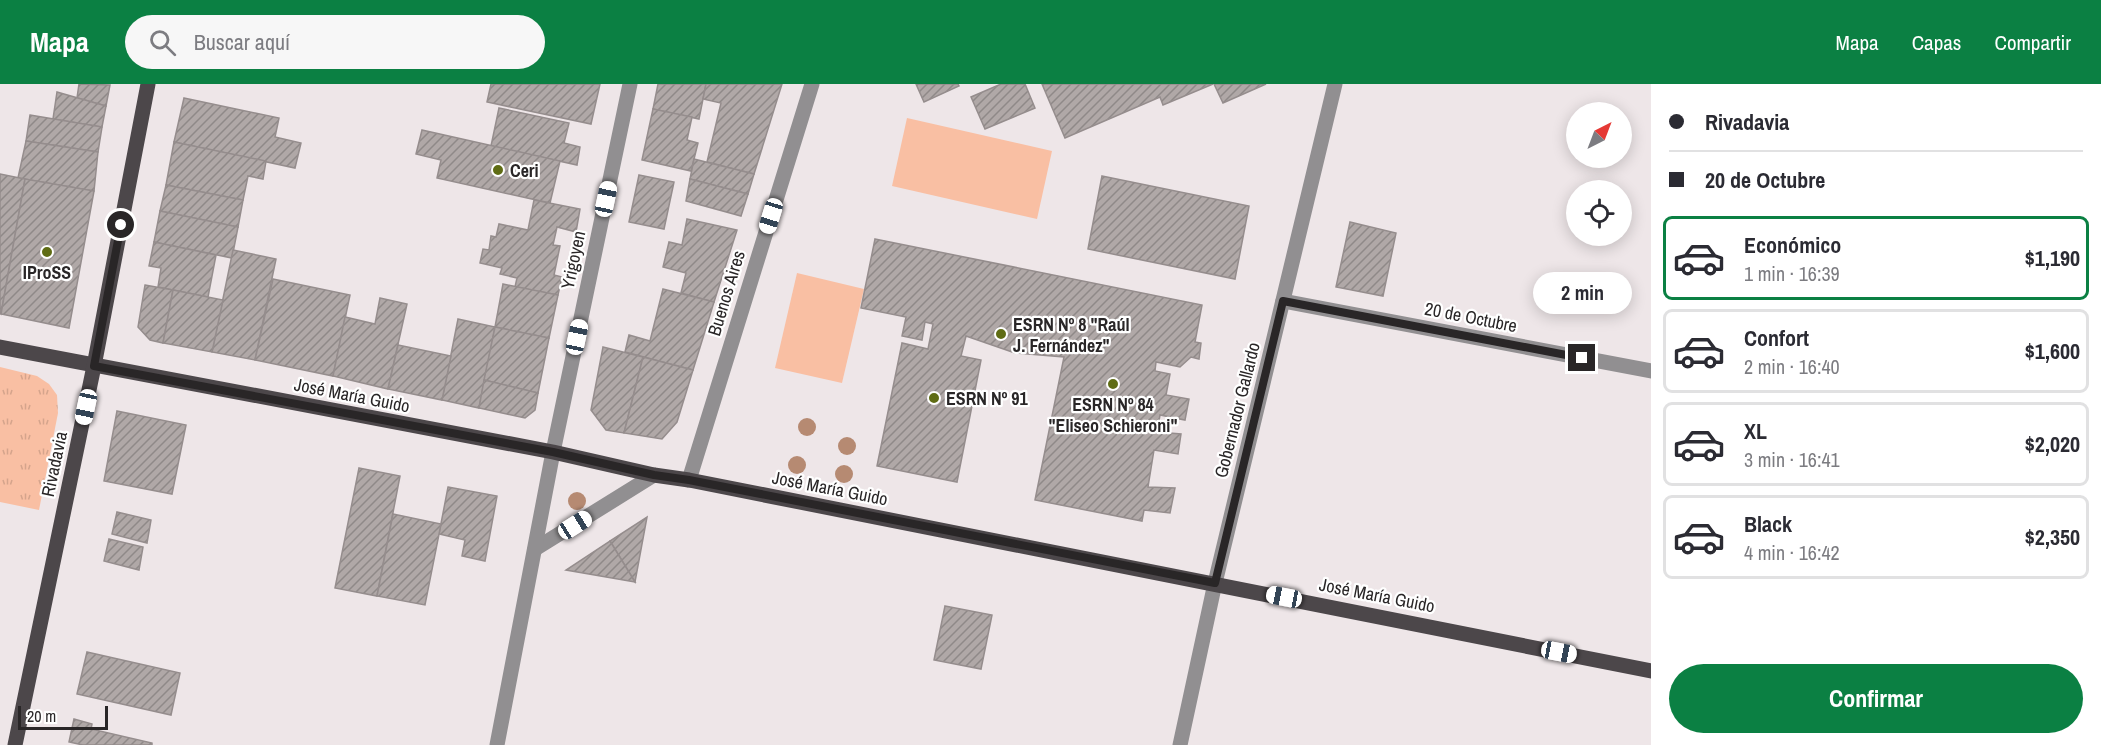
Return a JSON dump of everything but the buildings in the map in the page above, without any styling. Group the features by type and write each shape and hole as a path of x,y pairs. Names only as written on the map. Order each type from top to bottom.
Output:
{"main road":[{"name":"Rivadavia","path":"15,745 94,366 148,84"},
{"name":"José María Guido","path":"0,347 553,452 654,475 1215,583 1651,671"}],"street":[{"name":"Yrigoyen","path":"497,745 553,452 630,84"},
{"name":"Buenos Aires","path":"689,480 812,84"},
{"name":"Gobernador Gallardo","path":"1180,745 1215,583 1335,84"},
{"name":"20 de Octubre","path":"1283,301 1651,371"},
{"path":"535,549 654,475"}],"green space":[{"path":"907,118 1052,151 1037,219 892,186"},
{"path":"797,273 864,289 842,383 775,368"},
{"path":"0,367 37,376 49,384 57,395 58,413 39,510 0,502"}],"place":[{"name":"Ceri","path":"498,170"},
{"name":"IProSS","path":"47,252"},
{"name":"ESRN Nº 8 \"Raúl J. Fernández\"","path":"1001,334"},
{"name":"ESRN Nº 84 \"Eliseo Schieroni\"","path":"1113,384"},
{"name":"ESRN Nº 91","path":"934,398"}],"route":[{"path":"121,225 94,366 553,452 654,475 1215,583 1283,301 1582,358"}]}
